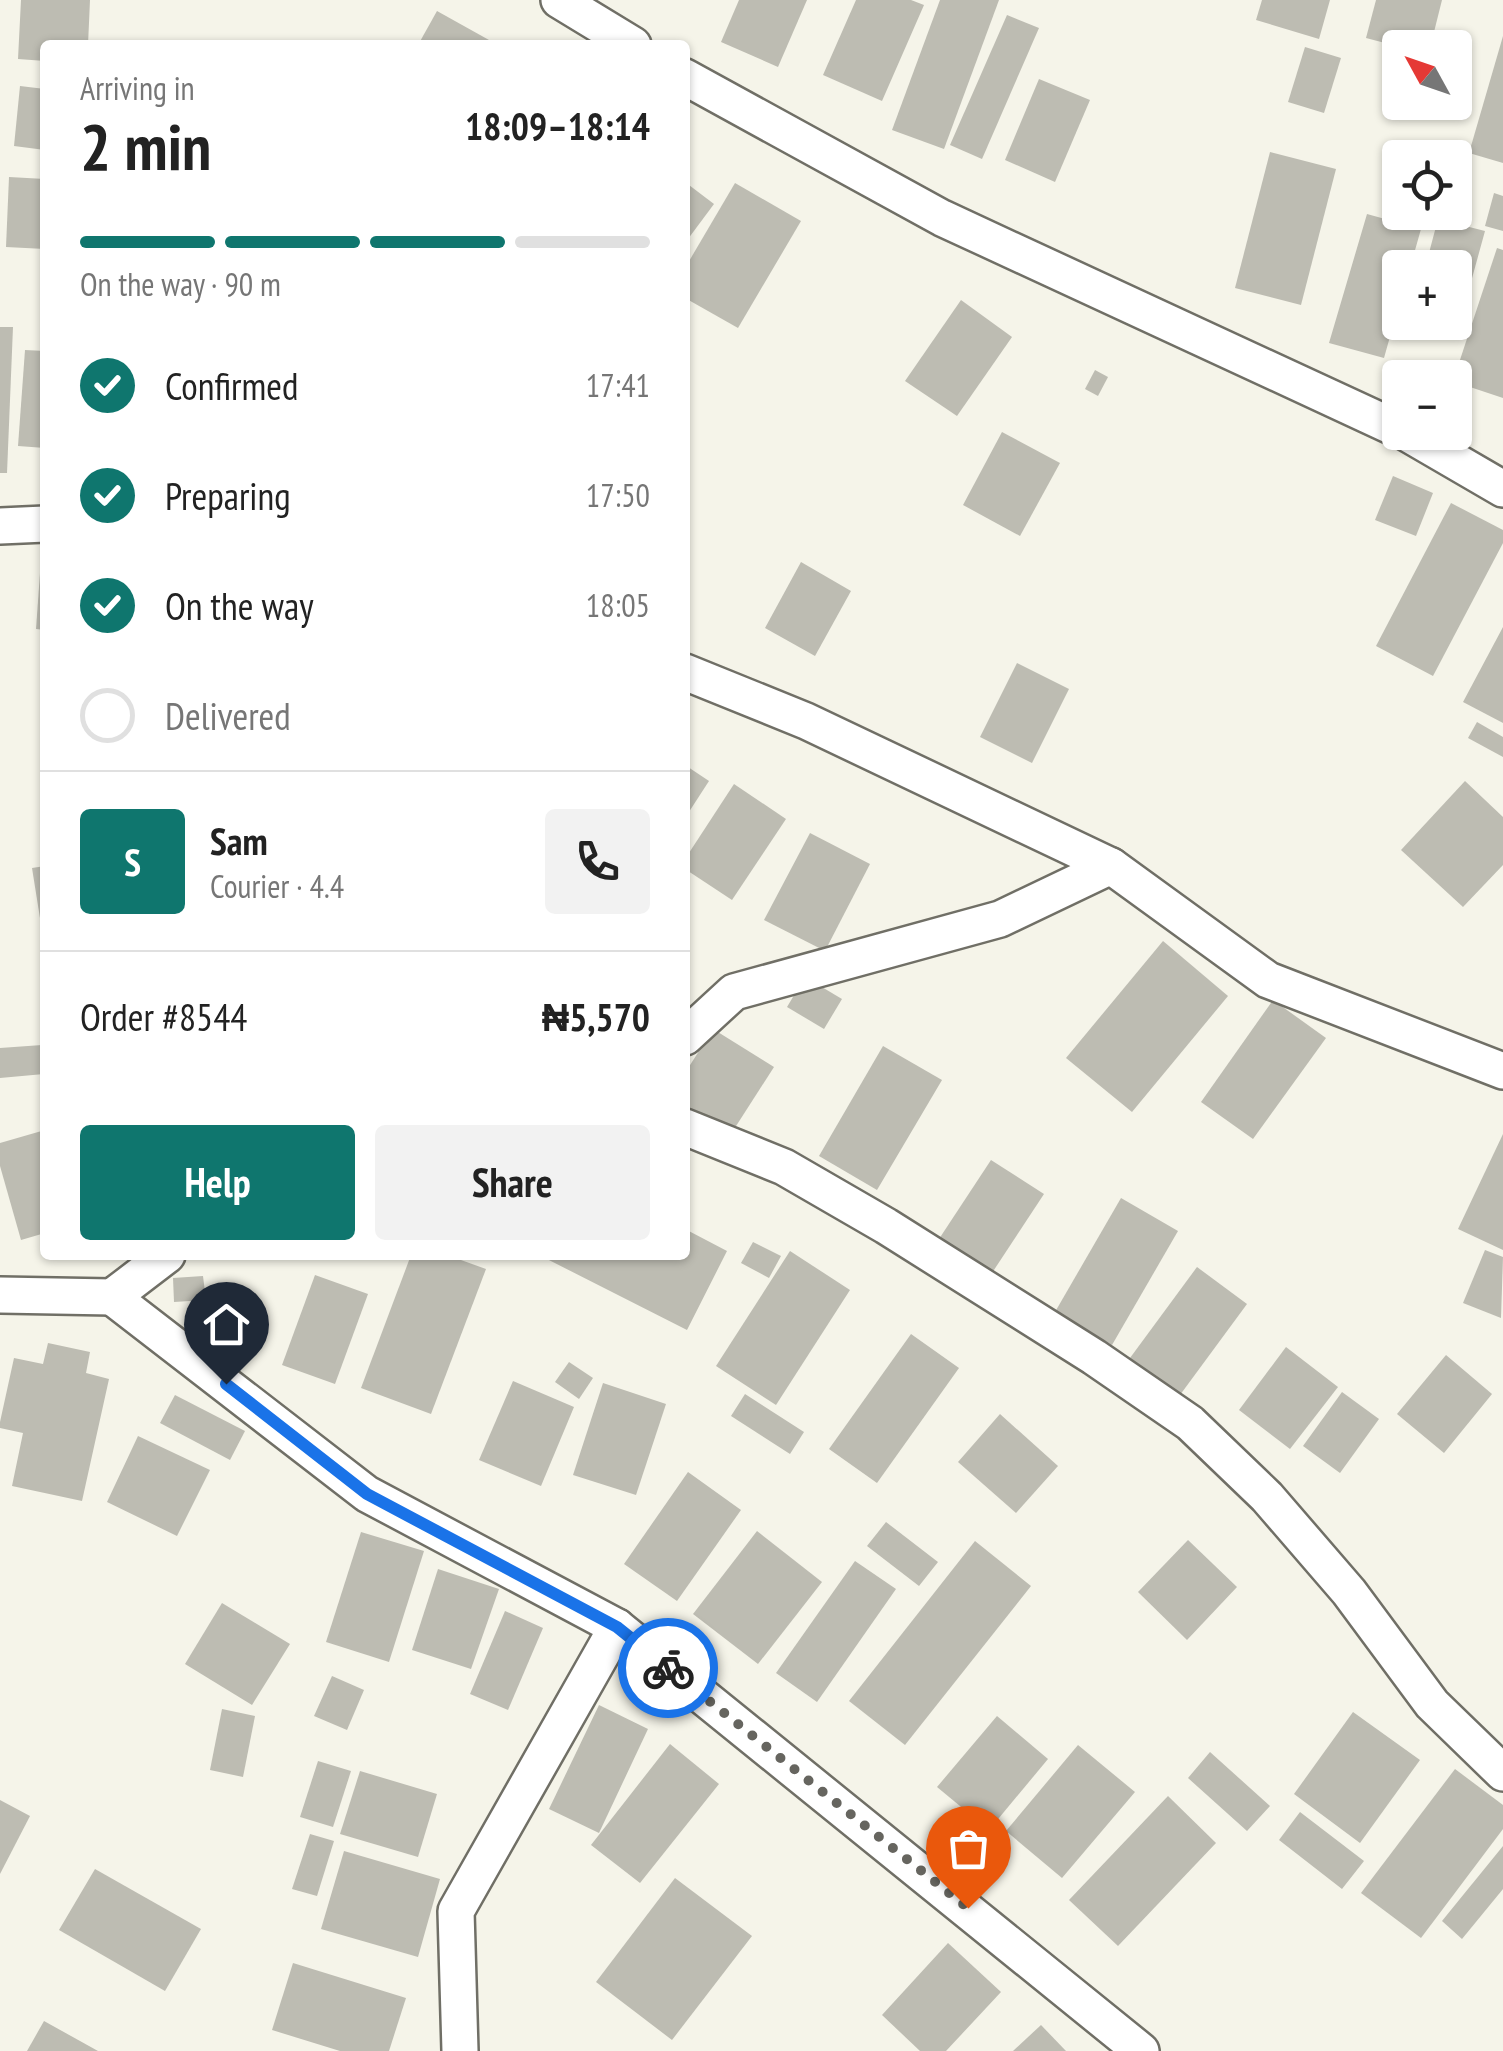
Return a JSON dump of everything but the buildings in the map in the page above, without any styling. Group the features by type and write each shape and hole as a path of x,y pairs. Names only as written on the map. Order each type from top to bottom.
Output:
{"street":[{"path":"559,0 625,40"},
{"path":"690,79 942,218 1382,421"},
{"path":"1436,450 1503,489"},
{"path":"0,526 40,524"},
{"path":"690,674 806,721 1111,866 1268,980 1503,1071"},
{"path":"690,1032 734,992 1000,920 1111,866"},
{"path":"690,1129 784,1167 869,1216 1094,1357 1190,1423 1267,1497 1350,1592 1432,1704 1503,1773"},
{"path":"112,1297 160,1260"},
{"path":"0,1295 112,1297 367,1494 617,1627 1141,2051"},
{"path":"460,2051 456,1912 617,1627"}],"way so far":[{"path":"668,1668 968,1908"}],"route":[{"path":"226,1384 367,1494 617,1627 668,1668"}]}
